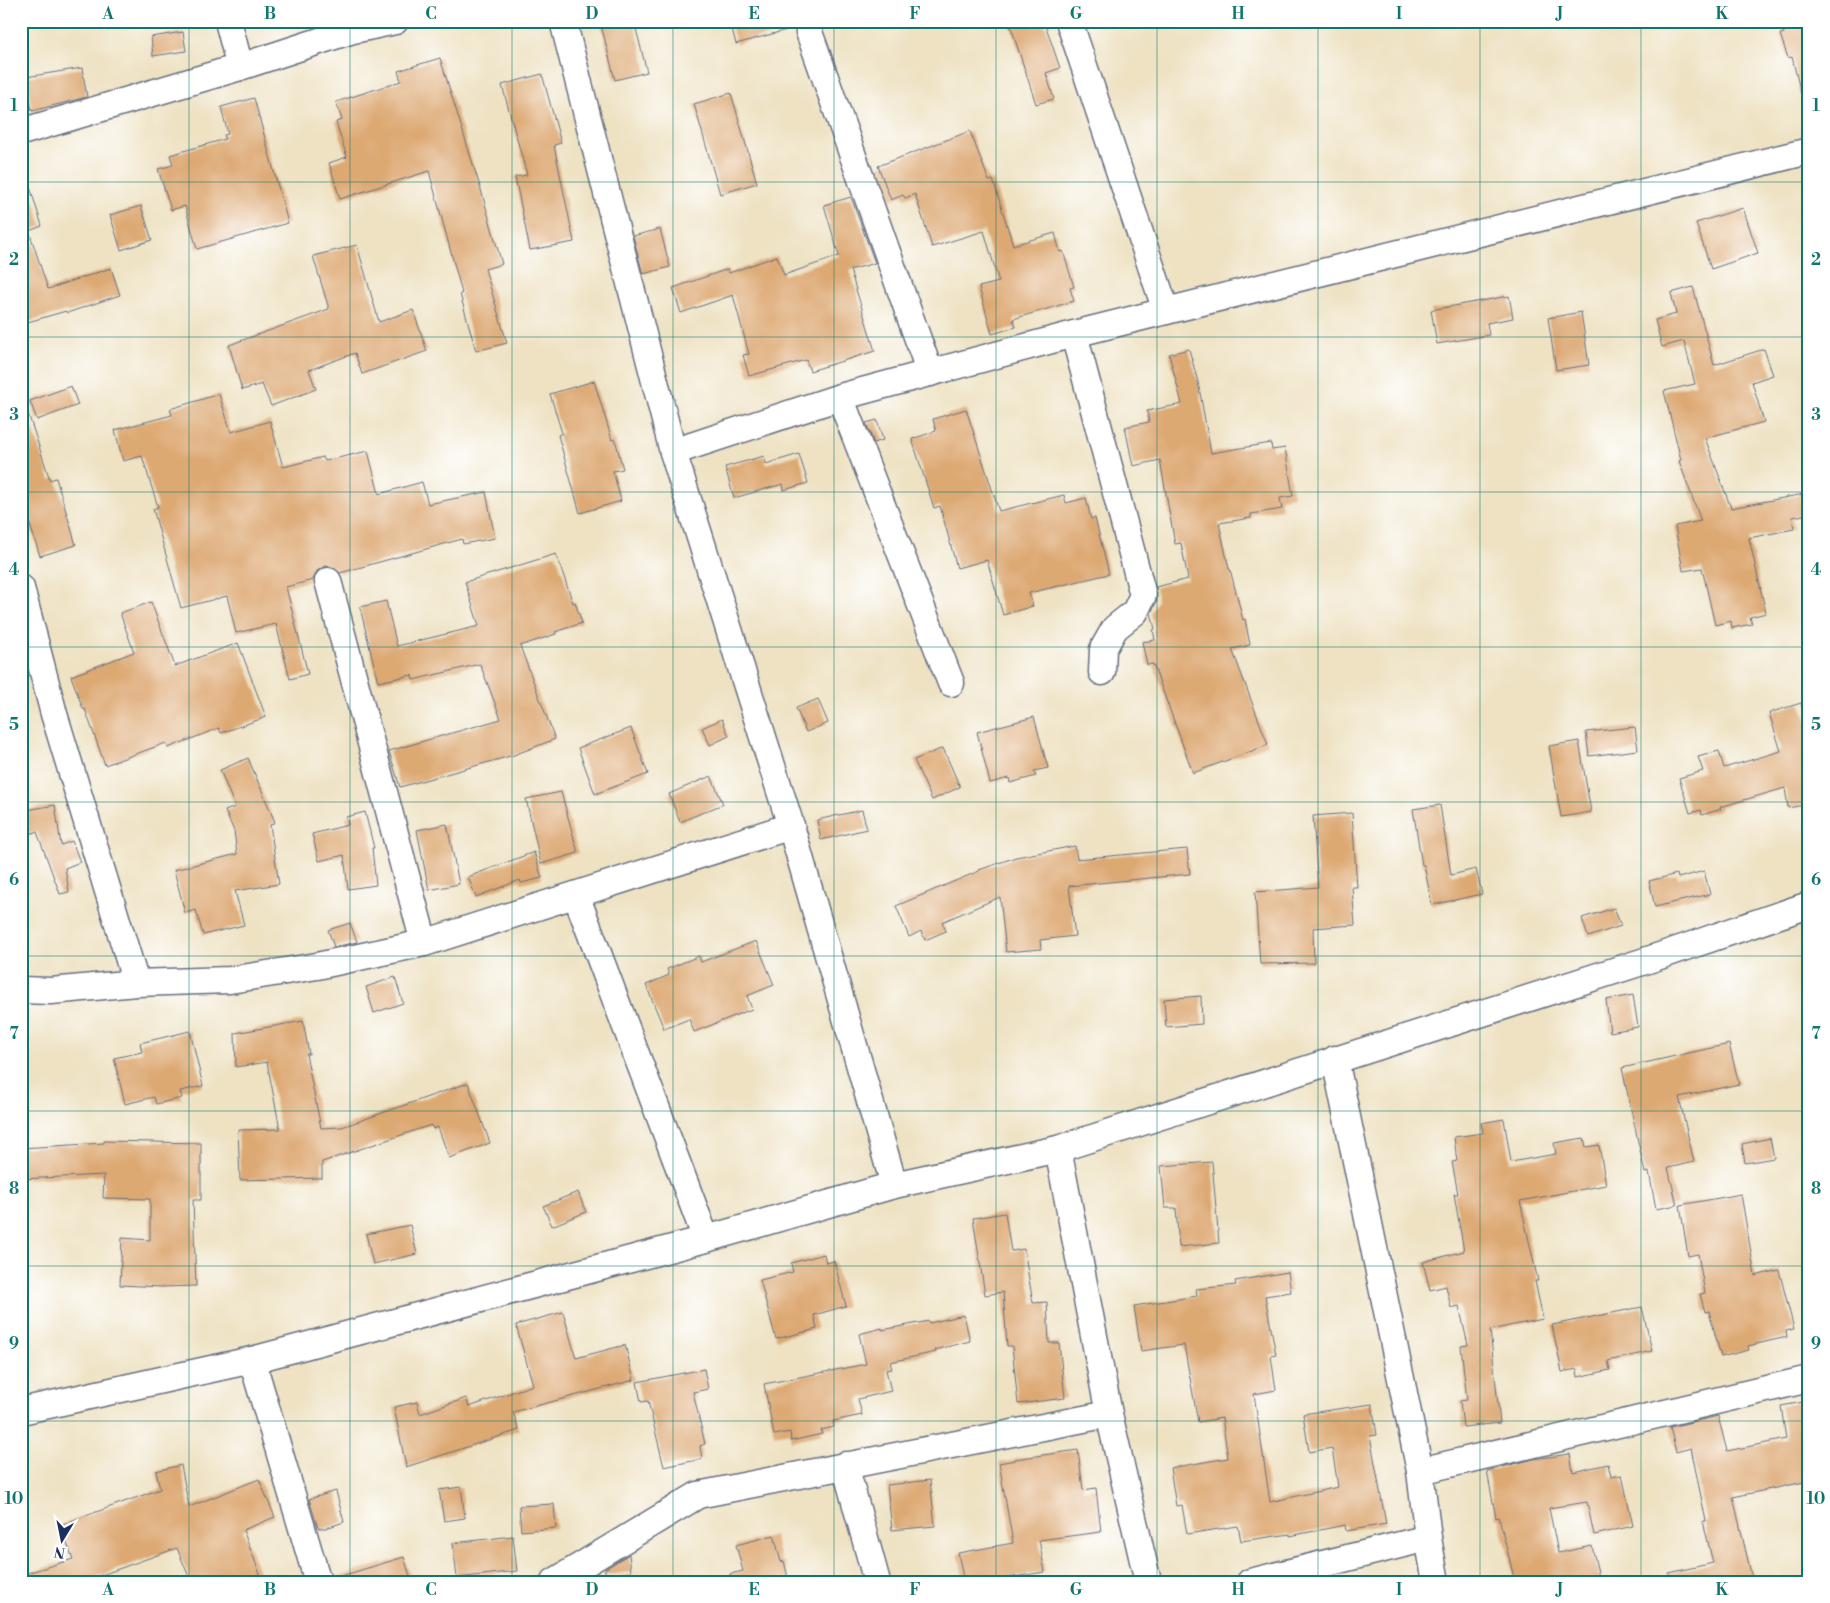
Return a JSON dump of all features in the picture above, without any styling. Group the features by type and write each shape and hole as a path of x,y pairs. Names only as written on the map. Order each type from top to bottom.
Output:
{"street":[{"path":"228,21 240,67"},
{"path":"21,132 240,67 353,30 395,21"},
{"path":"562,21 673,452 791,826 894,1185"},
{"path":"808,21 809,32 930,374"},
{"path":"1069,21 1166,311"},
{"path":"673,452 840,397 1074,334 1807,159"},
{"path":"1074,334 1144,595 1135,612 1115,628 1102,648 1102,672"},
{"path":"840,397 951,683"},
{"path":"328,581 424,942"},
{"path":"21,588 54,714 136,983"},
{"path":"21,990 51,991 136,983 230,980 317,966 424,942 791,826"},
{"path":"576,895 706,1239"},
{"path":"21,1411 252,1360 706,1239 894,1185 1058,1149 1645,961 1809,905"},
{"path":"1336,1059 1420,1471 1428,1538 1436,1582"},
{"path":"1058,1149 1109,1414 1148,1582"},
{"path":"252,1360 318,1582"},
{"path":"1420,1471 1809,1379"},
{"path":"554,1582 698,1495 1109,1414"},
{"path":"845,1465 877,1582"},
{"path":"1250,1582 1428,1538"}],"building":[{"path":"600,21 634,21 647,72 615,80"},
{"path":"730,21 793,21 794,28 736,44"},
{"path":"1009,21 1044,21 1060,68 1046,73 1054,99 1036,104"},
{"path":"1779,21 1809,21 1809,93 1801,94 1792,57 1788,58 1780,34 1784,33"},
{"path":"183,32 186,51 153,56 151,37"},
{"path":"440,58 502,264 485,269 507,343 476,351 429,171 340,199 329,163 347,157 336,122 342,120 336,102 401,81 398,71"},
{"path":"82,68 87,97 32,111 26,77"},
{"path":"542,74 561,143 554,145 574,242 530,250 515,177 527,175 502,85"},
{"path":"731,93 757,183 720,194 694,104"},
{"path":"254,98 288,223 197,249 185,206 171,210 158,169 173,165 170,155 225,139 224,135 228,134 221,107"},
{"path":"970,131 989,181 993,180 1013,245 1055,233 1060,252 1063,251 1074,287 1070,288 1074,301 1013,319 1016,327 992,334 979,287 999,282 984,231 932,247 915,194 905,198 903,195 891,200 878,166"},
{"path":"26,174 42,226 29,231 48,289 111,268 120,295 67,313 66,311 21,324 21,175"},
{"path":"851,197 875,263 850,270 875,351 810,371 806,360 749,376 743,355 749,354 733,295 681,313 673,288 728,269 729,273 777,256 784,275 839,256 824,205"},
{"path":"141,206 152,240 121,250 110,215"},
{"path":"1743,208 1758,253 1711,269 1696,223"},
{"path":"660,229 670,267 643,274 633,236"},
{"path":"357,245 379,322 413,310 427,351 362,374 355,353 309,370 316,389 271,406 262,384 242,390 229,345 329,309 313,256"},
{"path":"1693,287 1714,365 1764,349 1773,375 1752,382 1764,422 1705,438 1731,508 1809,493 1809,514 1792,517 1794,529 1749,538 1766,613 1750,617 1752,624 1732,628 1731,621 1715,625 1702,568 1683,571 1675,526 1701,521 1679,461 1681,460 1664,391 1695,384 1684,341 1662,347 1655,320 1676,314 1671,293"},
{"path":"1509,296 1513,318 1487,323 1489,335 1437,344 1431,310"},
{"path":"1581,312 1589,365 1556,370 1548,318"},
{"path":"1189,349 1198,382 1211,453 1271,443 1272,450 1285,448 1293,496 1280,498 1282,509 1251,514 1251,518 1219,523 1229,569 1243,620 1245,619 1250,645 1232,649 1268,745 1193,773 1153,664 1147,665 1142,642 1155,640 1153,630 1155,629 1151,613 1157,601 1156,587 1188,579 1181,543 1175,544 1160,460 1133,466 1125,427 1149,422 1147,411 1182,404 1169,354"},
{"path":"594,381 612,440 615,439 623,469 613,471 621,501 580,513 558,435 562,433 550,394"},
{"path":"71,386 78,405 37,420 30,401"},
{"path":"219,394 231,432 270,421 283,467 323,457 325,461 368,451 379,494 422,482 428,504 486,492 495,538 463,544 462,539 340,573 332,567 325,566 317,571 313,580 286,587 308,674 290,679 276,624 236,633 227,596 181,608 153,509 158,507 142,456 123,461 115,430 172,415 170,409"},
{"path":"25,404 50,480 56,478 76,545 40,556 21,497 21,405"},
{"path":"966,409 999,511 1064,495 1066,503 1086,498 1091,519 1095,518 1109,574 1029,593 1033,606 1003,615 987,560 957,568 940,506 934,508 912,439 936,431 933,419"},
{"path":"877,420 883,440 874,443 866,423"},
{"path":"799,454 808,483 784,490 783,484 734,498 725,467 764,456 766,464"},
{"path":"556,554 582,623 520,646 555,739 514,755 400,787 389,751 501,719 480,664 413,680 412,675 378,682 360,607 386,601 397,646 479,626 465,582"},
{"path":"151,602 175,666 238,643 266,717 221,733 219,728 168,748 166,743 105,765 71,676 134,652 120,613"},
{"path":"818,699 828,723 806,732 796,708"},
{"path":"1801,703 1809,729 1809,804 1788,808 1785,788 1720,807 1721,809 1702,815 1701,810 1690,813 1679,778 1703,771 1698,757 1719,751 1724,768 1781,751 1769,713"},
{"path":"1034,717 1048,768 1034,771 1036,776 1010,783 1009,778 990,783 977,732"},
{"path":"722,719 729,736 710,745 702,728"},
{"path":"1635,727 1638,750 1589,756 1586,732"},
{"path":"631,728 648,774 595,794 578,748"},
{"path":"1579,741 1591,812 1561,817 1549,746"},
{"path":"943,748 960,787 932,800 914,760"},
{"path":"248,758 275,822 270,825 279,884 235,891 244,925 203,935 196,910 185,913 174,870 237,854 234,831 225,811 235,807 220,770"},
{"path":"711,776 723,804 680,822 669,794"},
{"path":"561,792 578,853 541,864 526,799"},
{"path":"55,805 61,845 72,841 80,862 65,868 69,892 60,894 37,832 21,835 21,811"},
{"path":"1440,805 1451,875 1476,869 1482,894 1432,905 1424,865 1422,865 1413,809"},
{"path":"862,810 867,829 821,840 817,820"},
{"path":"365,812 374,848 372,848 376,885 348,889 344,855 319,861 312,834 348,825 346,817"},
{"path":"1352,813 1357,887 1352,887 1355,925 1313,928 1314,963 1260,964 1255,892 1318,887 1313,816"},
{"path":"447,824 459,884 429,890 417,830"},
{"path":"1075,846 1077,859 1187,849 1190,874 1069,886 1075,936 1040,940 1041,949 1006,952 1000,897 942,922 946,931 925,940 921,931 909,937 896,906 979,870 1016,857"},
{"path":"534,852 542,878 521,883 520,880 476,897 468,877"},
{"path":"1704,871 1710,894 1655,907 1649,881 1677,874 1678,878"},
{"path":"1614,908 1621,926 1588,937 1582,918"},
{"path":"350,923 357,942 334,947 328,930"},
{"path":"756,941 774,985 747,996 752,1009 694,1032 689,1019 664,1029 646,985 669,975 667,969 699,956 701,962"},
{"path":"395,977 403,1003 374,1013 366,987"},
{"path":"1633,995 1638,1027 1610,1032 1606,1000"},
{"path":"1201,996 1202,1024 1166,1027 1164,999"},
{"path":"303,1021 309,1054 306,1054 321,1128 342,1127 468,1083 490,1143 449,1158 438,1127 433,1129 431,1125 322,1162 322,1178 240,1180 238,1130 280,1129 267,1062 236,1067 235,1033"},
{"path":"190,1031 203,1086 180,1091 182,1098 156,1104 154,1097 125,1104 114,1058 142,1052 140,1043"},
{"path":"1729,1044 1739,1084 1679,1097 1694,1162 1668,1168 1677,1205 1656,1209 1649,1172 1645,1173 1622,1068"},
{"path":"1504,1119 1511,1162 1556,1154 1554,1143 1584,1138 1586,1147 1599,1145 1606,1185 1520,1201 1538,1281 1535,1281 1543,1319 1490,1330 1500,1423 1463,1427 1460,1401 1467,1400 1461,1346 1468,1345 1459,1306 1451,1308 1446,1286 1430,1290 1423,1262 1464,1251 1454,1194 1458,1194 1452,1162 1457,1161 1454,1137 1483,1133 1481,1123"},
{"path":"1770,1138 1774,1158 1745,1163 1742,1144"},
{"path":"104,1141 201,1143 201,1200 193,1200 196,1286 120,1285 122,1238 150,1240 150,1199 103,1198 104,1175 21,1179 21,1148 104,1143"},
{"path":"1212,1162 1219,1243 1179,1247 1176,1208 1165,1208 1161,1166"},
{"path":"578,1192 586,1212 552,1226 543,1206"},
{"path":"1741,1194 1755,1276 1779,1270 1794,1329 1786,1331 1787,1337 1748,1346 1749,1350 1721,1357 1709,1311 1705,1312 1700,1294 1705,1293 1698,1254 1688,1256 1680,1205"},
{"path":"1005,1213 1011,1251 1024,1249 1033,1303 1047,1302 1049,1343 1059,1343 1065,1398 1018,1404 1012,1346 1007,1346 1003,1292 985,1295 973,1218"},
{"path":"410,1225 417,1254 373,1264 366,1234"},
{"path":"824,1254 826,1263 834,1261 846,1306 814,1315 817,1329 776,1339 760,1280 793,1272 791,1263"},
{"path":"1288,1272 1291,1292 1265,1296 1276,1355 1271,1356 1276,1390 1254,1394 1270,1502 1338,1487 1332,1448 1309,1452 1303,1414 1372,1404 1377,1435 1370,1436 1386,1524 1346,1531 1345,1525 1290,1536 1290,1534 1241,1541 1238,1526 1187,1534 1182,1505 1176,1506 1170,1468 1228,1458 1222,1418 1198,1422 1184,1345 1141,1351 1134,1306 1197,1296 1196,1289 1236,1285 1235,1281"},
{"path":"1642,1307 1652,1351 1608,1361 1610,1370 1578,1377 1577,1369 1562,1372 1552,1325"},
{"path":"563,1312 576,1358 625,1345 634,1380 513,1412 519,1430 406,1467 394,1407 417,1402 420,1414 466,1398 469,1407 533,1385 516,1325"},
{"path":"964,1315 970,1341 935,1350 936,1352 890,1362 892,1369 886,1370 891,1391 858,1399 862,1415 833,1421 834,1427 821,1430 822,1434 791,1441 790,1432 774,1435 764,1384 866,1364 859,1334 882,1328 882,1330 929,1321 929,1323"},
{"path":"704,1369 708,1389 693,1392 705,1444 700,1446 702,1459 664,1467 648,1401 641,1402 637,1382"},
{"path":"1809,1401 1809,1481 1733,1497 1753,1582 1670,1582 1669,1573 1713,1563 1703,1521 1706,1521 1691,1448 1676,1452 1670,1427 1718,1416 1727,1451 1786,1439 1781,1406"},
{"path":"1078,1450 1083,1490 1096,1488 1101,1532 1039,1540 1045,1572 982,1582 964,1582 958,1553 1013,1543 999,1463"},
{"path":"1570,1454 1573,1472 1608,1464 1611,1477 1622,1475 1633,1526 1594,1535 1587,1502 1549,1508 1558,1553 1592,1546 1600,1582 1515,1582 1499,1517 1496,1518 1487,1471 1534,1459"},
{"path":"181,1465 189,1507 259,1479 275,1517 243,1530 263,1582 191,1582 177,1548 82,1582 21,1582 21,1575 73,1559 60,1525 160,1489 156,1471"},
{"path":"930,1480 935,1526 892,1530 887,1485"},
{"path":"461,1487 465,1518 444,1521 439,1490"},
{"path":"336,1491 344,1522 326,1528 318,1528 309,1499"},
{"path":"554,1504 556,1528 521,1531 519,1506"},
{"path":"774,1535 781,1562 784,1561 789,1582 731,1582 730,1574 743,1571 736,1545"},
{"path":"513,1536 517,1571 457,1578 453,1543"},
{"path":"629,1554 631,1572 605,1575 605,1569"},
{"path":"404,1557 412,1582 339,1582 338,1577"}]}
